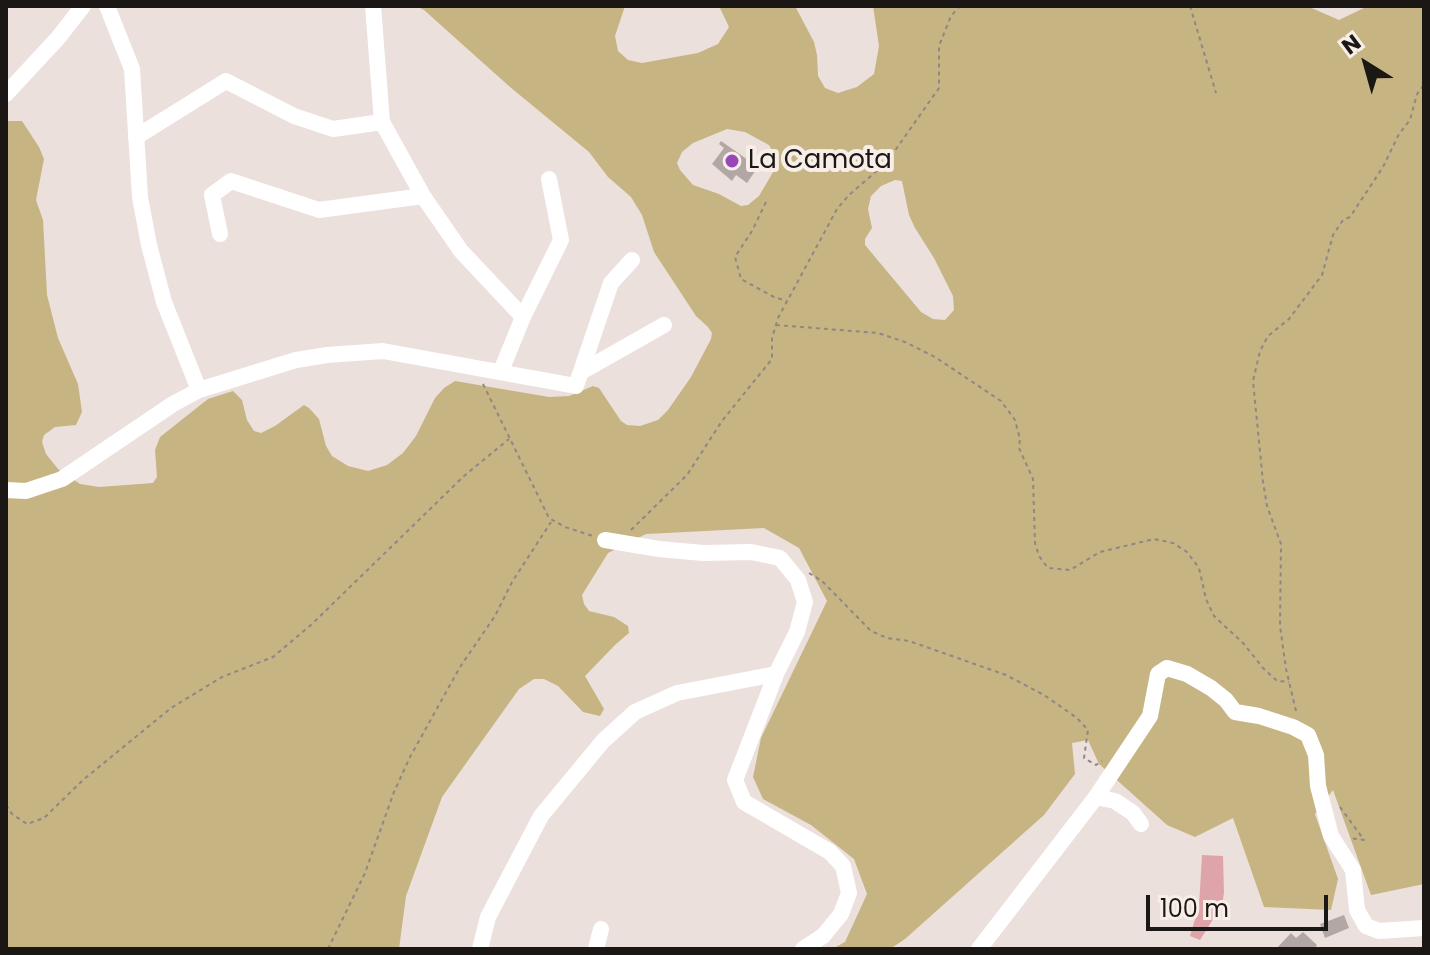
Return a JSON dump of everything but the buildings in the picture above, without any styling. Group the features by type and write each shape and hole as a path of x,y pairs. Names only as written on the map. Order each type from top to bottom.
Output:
{"street":[{"path":"6,94 83,6"},
{"path":"107,6 132,69 140,197 149,245 164,302 199,390"},
{"path":"373,6 382,122 423,196 461,251 523,317"},
{"path":"136,137 226,81 294,116 333,129 382,122"},
{"path":"501,371 523,317 561,240 549,179"},
{"path":"220,234 212,195 231,181 319,210 423,196"},
{"path":"579,379 611,283 632,260"},
{"path":"6,490 26,491 62,479 199,390 296,360 383,351 501,371 579,379 664,325"},
{"path":"612,541 659,549 703,553 751,552 780,558 798,580 805,602 797,632 776,674 735,780 744,802 830,852 843,866 849,893 841,914 823,936 803,949"},
{"path":"979,949 1096,797 1150,716 1158,674 1167,668 1187,674 1211,688 1235,712 1259,716 1307,734 1316,755 1318,786 1331,836 1353,870 1357,910 1366,926 1379,931 1424,928"},
{"path":"480,949 488,917 541,816 603,741 635,712 677,693 776,674"},
{"path":"1096,797 1115,801 1133,813 1141,824"},
{"path":"596,949 601,929"}],"path":[{"path":"474,366 551,522 612,541 687,475 722,421 772,359 772,338 776,325 837,209 887,162 939,88 939,46 951,16 960,6"},
{"path":"1190,6 1216,93"},
{"path":"1307,734 1293,703 1278,608 1281,544 1267,506 1263,482 1253,391 1255,370 1268,336 1289,319 1322,275 1333,235 1343,220 1350,217 1383,167 1399,134 1410,120 1417,94 1424,85"},
{"path":"766,202 735,257 741,279 788,301"},
{"path":"776,325 878,333 905,342 935,357 1001,401 1015,420 1019,448 1033,479 1035,543 1039,556 1048,568 1070,570 1100,552 1154,539 1173,543 1183,549 1199,568 1204,594 1214,616 1277,681 1289,682"},
{"path":"6,805 12,814 27,824 44,818 83,780 171,708 222,677 273,657 312,624 464,476 509,439"},
{"path":"328,949 365,873 410,757 460,667 495,616 512,582 551,522"},
{"path":"785,565 813,573 871,631 1006,675 1044,695 1077,718 1088,730 1084,758 1096,765 1108,758"}],"shaded area":[{"path":"416,6 625,6 615,36 618,51 628,60 642,63 698,53 718,44 729,27 719,6 795,6 814,42 818,76 825,88 838,93 857,87 874,74 879,46 873,6 1307,6 1339,20 1368,6 1424,6 1424,884 1371,895 1333,790 1315,814 1338,879 1331,910 1264,907 1233,818 1195,837 1167,825 1099,764 1088,740 1072,743 1075,774 1044,815 905,939 890,949 832,949 845,942 867,894 854,859 811,825 763,799 753,777 761,738 827,601 799,548 764,528 646,534 608,553 582,595 589,611 614,617 628,626 629,633 585,676 604,709 600,716 583,712 558,686 544,679 534,679 519,689 442,797 406,896 399,949 6,949 6,121 22,121 44,159 36,200 43,220 47,295 58,338 78,384 82,412 76,425 55,427 44,435 42,442 46,454 58,469 80,484 99,487 153,483 157,477 155,450 160,437 208,399 233,391 242,400 247,420 254,431 261,433 304,405 319,419 332,456 348,466 368,471 387,465 403,453 416,436 435,398 455,381 549,397 569,396 593,386 599,388 621,421 640,426 658,420 668,410 691,377 711,339 712,333 696,316 654,252 642,215 631,197 608,177 589,152","holes":["727,129 745,132 769,145 779,162 759,196 748,205 741,206 693,185 677,163 682,152 693,143","895,180 902,181 909,215 953,296 954,310 945,320 933,319 921,312 865,245 872,228 868,209 871,196 881,186"]},
{"path":"1202,855 1223,856 1224,893 1222,905 1200,940 1190,936 1199,906"}],"place":[{"name":"La Camota","path":"732,161"}]}
